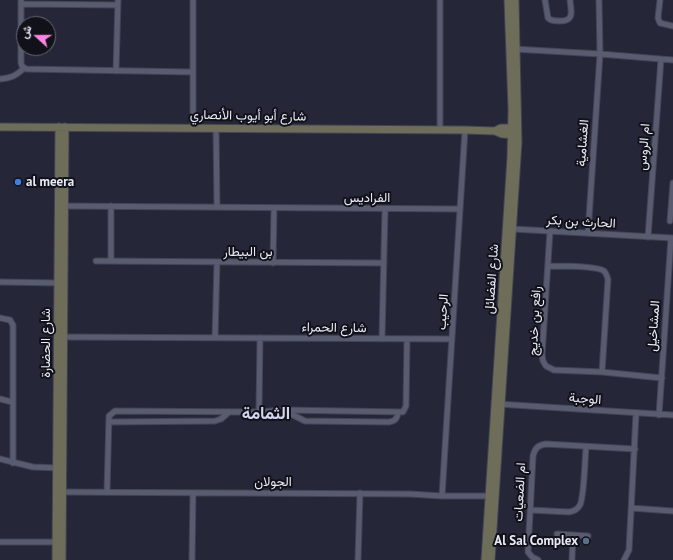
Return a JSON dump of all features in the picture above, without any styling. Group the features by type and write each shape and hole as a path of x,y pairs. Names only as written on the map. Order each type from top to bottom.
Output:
{"street":[{"path":"192,128 193,0"},
{"path":"440,0 440,130"},
{"name":"شارع الفضائل","path":"485,560 489,496 498,404 508,206 515,131 513,49 508,0"},
{"path":"515,0 513,49 673,60"},
{"path":"546,0 548,18 552,20 565,21 568,20 571,15 570,0"},
{"name":"الغشامية","path":"588,233 600,54 599,0"},
{"path":"660,0 658,18 660,24 673,26"},
{"path":"116,71 118,2 21,2 21,63 24,68 29,70 192,72"},
{"name":"ام الروس","path":"648,237 661,59"},
{"path":"0,79 15,76 24,68"},
{"name":"شارع أبو أيوب الأنصاري","path":"0,127 465,130 495,131 502,134 515,131"},
{"name":"شارع الحضارة","path":"56,560 59,542 62,127"},
{"path":"216,128 217,207"},
{"name":"الرحيب","path":"442,496 465,130"},
{"path":"491,560 494,521 498,404 513,229 515,131"},
{"path":"670,221 673,183"},
{"name":"الفراديس","path":"61,206 460,209"},
{"path":"111,206 111,261"},
{"path":"508,206 510,212 510,225 513,229"},
{"path":"273,263 274,208"},
{"path":"382,339 385,209"},
{"name":"الحارث بن بكر","path":"513,229 672,238"},
{"name":"رافع بن خديج","path":"550,231 549,266 542,355 546,366 554,370 602,372 662,378"},
{"name":"المشاخيل","path":"659,415 672,238"},
{"name":"بن البيطار","path":"96,261 384,263"},
{"path":"215,338 217,262"},
{"path":"549,266 596,268 604,271 606,274 608,279 602,372"},
{"path":"0,282 61,283"},
{"path":"667,297 673,298"},
{"path":"0,318 10,320 13,325 13,463"},
{"name":"شارع الحمراء","path":"60,337 407,340 452,339"},
{"path":"259,412 260,338"},
{"path":"107,492 109,416 115,411 259,412 284,410 403,412 406,406 407,340"},
{"path":"0,399 12,402"},
{"name":"الوجبة","path":"498,404 673,416"},
{"path":"284,410 305,421 389,422 397,419 398,413"},
{"path":"109,422 215,421 222,419 229,412"},
{"path":"624,560 629,550 636,414"},
{"name":"ام الضعيات","path":"538,560 532,557 528,552 534,451 538,447 546,444 635,449"},
{"path":"530,510 569,512 577,509 581,500 586,447"},
{"path":"0,459 33,467 59,468"},
{"name":"الجولان","path":"59,492 360,493 489,496"},
{"path":"192,560 193,493"},
{"path":"358,560 360,493"},
{"path":"489,496 492,498 492,518 494,521"},
{"path":"631,508 673,511"},
{"path":"557,534 588,536"},
{"path":"572,560 573,535"},
{"path":"0,542 59,542"},
{"name":"شارع الحضارة","path":"59,542 62,560"}],"place":[{"name":"al meera","path":"18,182"},
{"name":"Al Sal Complex","path":"586,541"}],"district":[{"name":"الثمامة","path":"266,414"}]}
